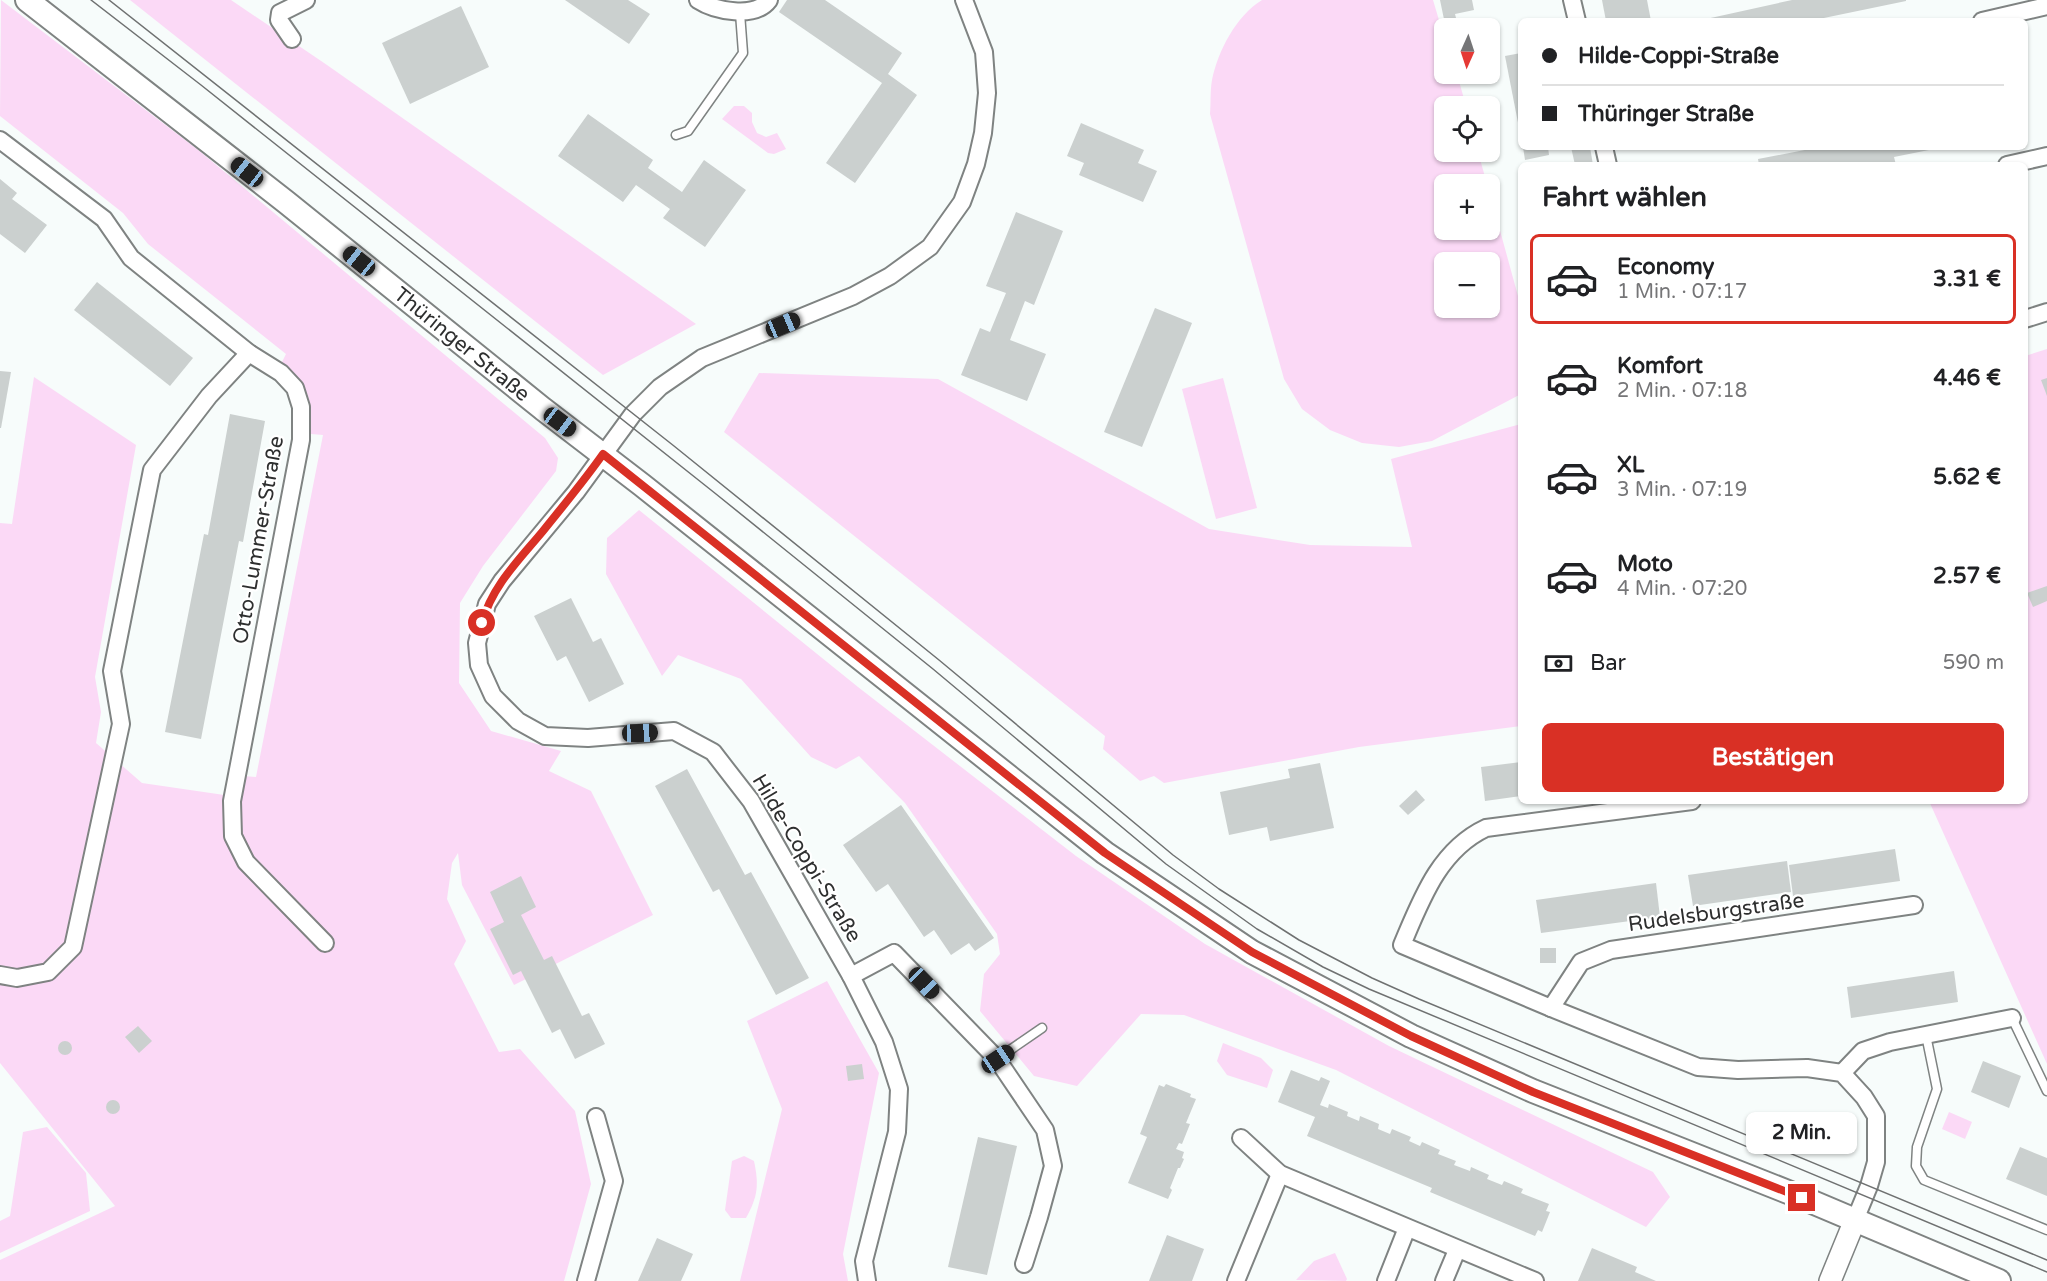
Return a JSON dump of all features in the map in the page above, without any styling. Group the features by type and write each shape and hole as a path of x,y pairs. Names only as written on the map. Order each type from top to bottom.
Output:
{"main road":[{"name":"Thüringer Straße","path":"27,0 284,201 543,409 603,454 1105,853 1252,952 1411,1036 1533,1092 1855,1220 1999,1281"}],"street":[{"path":"292,39 279,20 280,13 306,0"},
{"path":"698,0 707,6 740,13 766,4 769,0"},
{"name":"Hilde-Coppi-Straße","path":"867,1281 864,1261 897,1132 899,1089 884,1042 851,976 751,801 713,752 674,732 588,738 545,736 518,722 493,696 479,664 477,643 487,604 502,580 576,492 643,403 660,387 702,358 854,296 890,276 930,247 962,202 976,164 983,133 987,93 984,52 964,0"},
{"path":"1572,0 1576,18"},
{"path":"1995,18 2047,6"},
{"name":"Otto-Lummer-Straße","path":"0,140 104,219 131,258 249,352 281,373 295,388 301,407 301,440 232,801 233,836 246,862 325,943"},
{"path":"2020,162 2047,156"},
{"path":"2028,318 2047,312"},
{"path":"0,975 17,978 48,972 74,947 122,724 112,671 152,470 209,396 249,352"},
{"path":"1669,804 1486,828 1471,835 1443,861 1424,894 1402,945 1551,1008 1698,1066 1738,1071 1807,1068 1842,1073 1864,1097 1876,1116 1876,1162 1869,1186 1830,1281"},
{"name":"Rudelsburgstraße","path":"1551,1008 1581,962 1611,950 1914,905"},
{"name":"Hilde-Coppi-Straße","path":"851,976 894,953 998,1059 1045,1130 1053,1166 1024,1264"},
{"path":"1842,1073 1863,1052 1890,1042 2012,1018"},
{"path":"586,1281 614,1181 596,1117"},
{"path":"1241,1138 1280,1174 1535,1281"},
{"path":"1236,1281 1280,1174"},
{"path":"1386,1281 1407,1228"},
{"path":"1444,1281 1457,1250"}],"lane":[{"path":"676,135 688,131 744,53 740,13"},
{"path":"2012,1018 2047,1091"},
{"path":"998,1059 1042,1028"},
{"path":"1926,1035 1937,1089 1917,1146 1916,1166 1924,1180 2047,1230"}],"shaded area":[{"path":"1,0 197,149 545,438 558,458 556,471 483,566 460,603 459,683 491,731 561,751 549,771 591,791 653,915 514,985 462,885 458,853 452,863 447,899 466,941 454,964 499,1052 520,1049 575,1111 591,1184 564,1281 0,1281 0,1260 115,1206 0,1063 0,523 12,524 34,377 136,445 95,677 101,712 96,743 142,783 238,797 243,776 256,777 323,435 311,434 311,409 307,394 281,364 286,354 148,244 123,213 0,116"},
{"path":"130,0 231,0 696,324 603,375"},
{"path":"1262,0 1433,0 1438,18 1434,18 1434,84 1460,84 1463,96 1434,96 1434,162 1481,162 1484,174 1434,174 1434,240 1500,240 1500,230 1518,296 1518,396 1432,441 1399,447 1362,443 1330,430 1302,409 1284,379 1210,114 1211,88 1215,69 1236,25"},
{"path":"734,106 744,106 752,113 752,122 757,133 766,137 777,133 786,149 774,154 768,153 722,119"},
{"path":"2047,349 2047,1064 1930,804 2028,804 2028,355"},
{"path":"759,373 938,379 1209,529 1310,545 1412,547 1391,459 1518,425 1518,726 1359,747 1164,783 1154,776 1140,781 1103,749 1105,736 724,432"},
{"path":"1223,378 1257,508 1216,519 1182,389"},
{"path":"639,510 858,687 1076,856 1205,944 1389,1046 1653,1172 1670,1197 1646,1227 1336,1070 1184,1015 1141,1014 1077,1086 1034,1076 980,1011 984,974 1000,954 997,934 905,803 859,756 836,769 811,757 741,679 678,655 662,676 606,574 607,538"},
{"path":"827,981 879,1073 843,1254 848,1281 740,1281 782,1109 747,1021"},
{"path":"1223,1043 1261,1058 1273,1070 1267,1088 1227,1075 1217,1061"},
{"path":"1949,1112 1972,1122 1965,1139 1942,1129"},
{"path":"47,1127 86,1173 90,1211 0,1253 0,1221 10,1216 23,1132"},
{"path":"744,1156 754,1161 757,1177 755,1197 746,1218 731,1218 725,1210 732,1161"},
{"path":"1335,1253 1346,1281 1296,1280 1314,1261"}],"building":[{"path":"565,0 628,0 650,14 629,44"},
{"path":"787,0 825,0 902,53 888,74 917,95 855,183 826,163 882,83 779,12"},
{"path":"1440,0 1472,0 1474,10 1455,14 1456,18 1444,18"},
{"path":"1602,0 1647,0 1650,18 1605,18"},
{"path":"1792,0 1906,0 1824,18 1711,18"},
{"path":"461,6 489,67 410,104 382,43"},
{"path":"1518,54 1518,123 1505,56"},
{"path":"588,114 653,160 648,168 682,192 704,160 746,190 705,247 663,218 670,209 636,185 623,202 558,156"},
{"path":"1081,123 1144,150 1138,163 1157,171 1143,202 1079,175 1084,163 1067,156"},
{"path":"1523,150 1548,150 1549,155 1525,160"},
{"path":"1572,150 1590,150 1592,162 1574,162"},
{"path":"1804,150 1929,150 1894,157 1895,162 1758,162 1758,159"},
{"path":"0,179 17,193 12,199 47,225 25,253 0,234"},
{"path":"1016,212 1063,231 1034,305 1025,301 1010,340 1046,354 1027,401 961,375 980,328 990,332 1006,293 986,286"},
{"path":"97,282 193,358 170,386 74,310"},
{"path":"1155,308 1192,323 1142,447 1104,432"},
{"path":"0,371 11,372 1,428 0,428"},
{"path":"2047,378 2047,396 2041,380"},
{"path":"230,414 265,421 243,542 239,541 201,739 165,732 204,534 208,535"},
{"path":"2047,586 2047,601 2033,607 2028,593"},
{"path":"571,598 593,642 601,638 624,684 589,702 566,656 557,661 534,616"},
{"path":"1518,762 1518,796 1485,801 1481,767"},
{"path":"1320,763 1334,828 1270,841 1267,827 1229,835 1220,792 1290,778 1288,769"},
{"path":"687,769 745,875 751,872 809,978 776,995 719,889 713,892 655,786"},
{"path":"1416,790 1425,800 1408,815 1399,806"},
{"path":"901,805 994,938 975,951 969,943 951,955 934,930 924,937 888,884 876,892 843,845"},
{"path":"1895,849 1900,881 1793,896 1789,865"},
{"path":"1787,861 1791,892 1693,906 1688,875"},
{"path":"521,876 536,907 521,915 544,960 552,956 582,1016 589,1013 605,1044 575,1059 560,1029 552,1033 521,971 513,975 490,929 504,922 490,892"},
{"path":"1656,883 1660,917 1541,933 1536,900"},
{"path":"1540,948 1556,948 1556,963 1540,963"},
{"path":"1954,971 1958,1002 1851,1018 1847,987"},
{"path":"138,1026 152,1041 139,1053 125,1037"},
{"path":"65,1041 70,1043 72,1048 70,1053 65,1055 60,1053 58,1048 60,1043"},
{"path":"1983,1061 2021,1076 2009,1108 1971,1092"},
{"path":"862,1064 864,1079 848,1081 846,1066"},
{"path":"1291,1070 1319,1081 1321,1077 1330,1081 1320,1105 1328,1108 1329,1104 1348,1112 1347,1116 1359,1121 1360,1116 1379,1124 1378,1129 1390,1134 1392,1129 1411,1137 1409,1141 1420,1146 1422,1142 1440,1150 1438,1154 1456,1161 1454,1165 1470,1171 1471,1167 1489,1175 1487,1179 1502,1185 1504,1181 1523,1189 1521,1193 1549,1204 1546,1211 1550,1212 1542,1232 1538,1230 1535,1236 1430,1192 1432,1188 1307,1136 1315,1117 1278,1102"},
{"path":"1166,1084 1191,1094 1190,1097 1196,1099 1186,1123 1190,1124 1182,1144 1179,1143 1176,1149 1184,1152 1182,1158 1184,1159 1170,1188 1172,1190 1168,1199 1128,1183 1147,1137 1140,1134 1159,1085 1164,1087"},
{"path":"110,1100 116,1100 120,1107 116,1114 110,1114 106,1110 106,1104"},
{"path":"978,1137 1017,1146 987,1275 948,1267"},
{"path":"2020,1147 2047,1158 2047,1196 2006,1179"},
{"path":"1167,1235 1204,1249 1192,1281 1149,1281"},
{"path":"657,1238 693,1254 681,1281 638,1281"},
{"path":"1592,1248 1637,1267 1635,1272 1656,1281 1578,1281"}],"tram line":[{"path":"91,0 716,494 933,669 1166,864 1257,929 1323,967 1369,989 2047,1272"},
{"path":"109,0 674,446 939,660 1173,855 1219,889 1299,940 1372,978 2047,1260"}],"route":[{"path":"482,623 487,604 502,580 576,492 603,454 1105,853 1252,952 1411,1036 1533,1092 1802,1198"}]}
